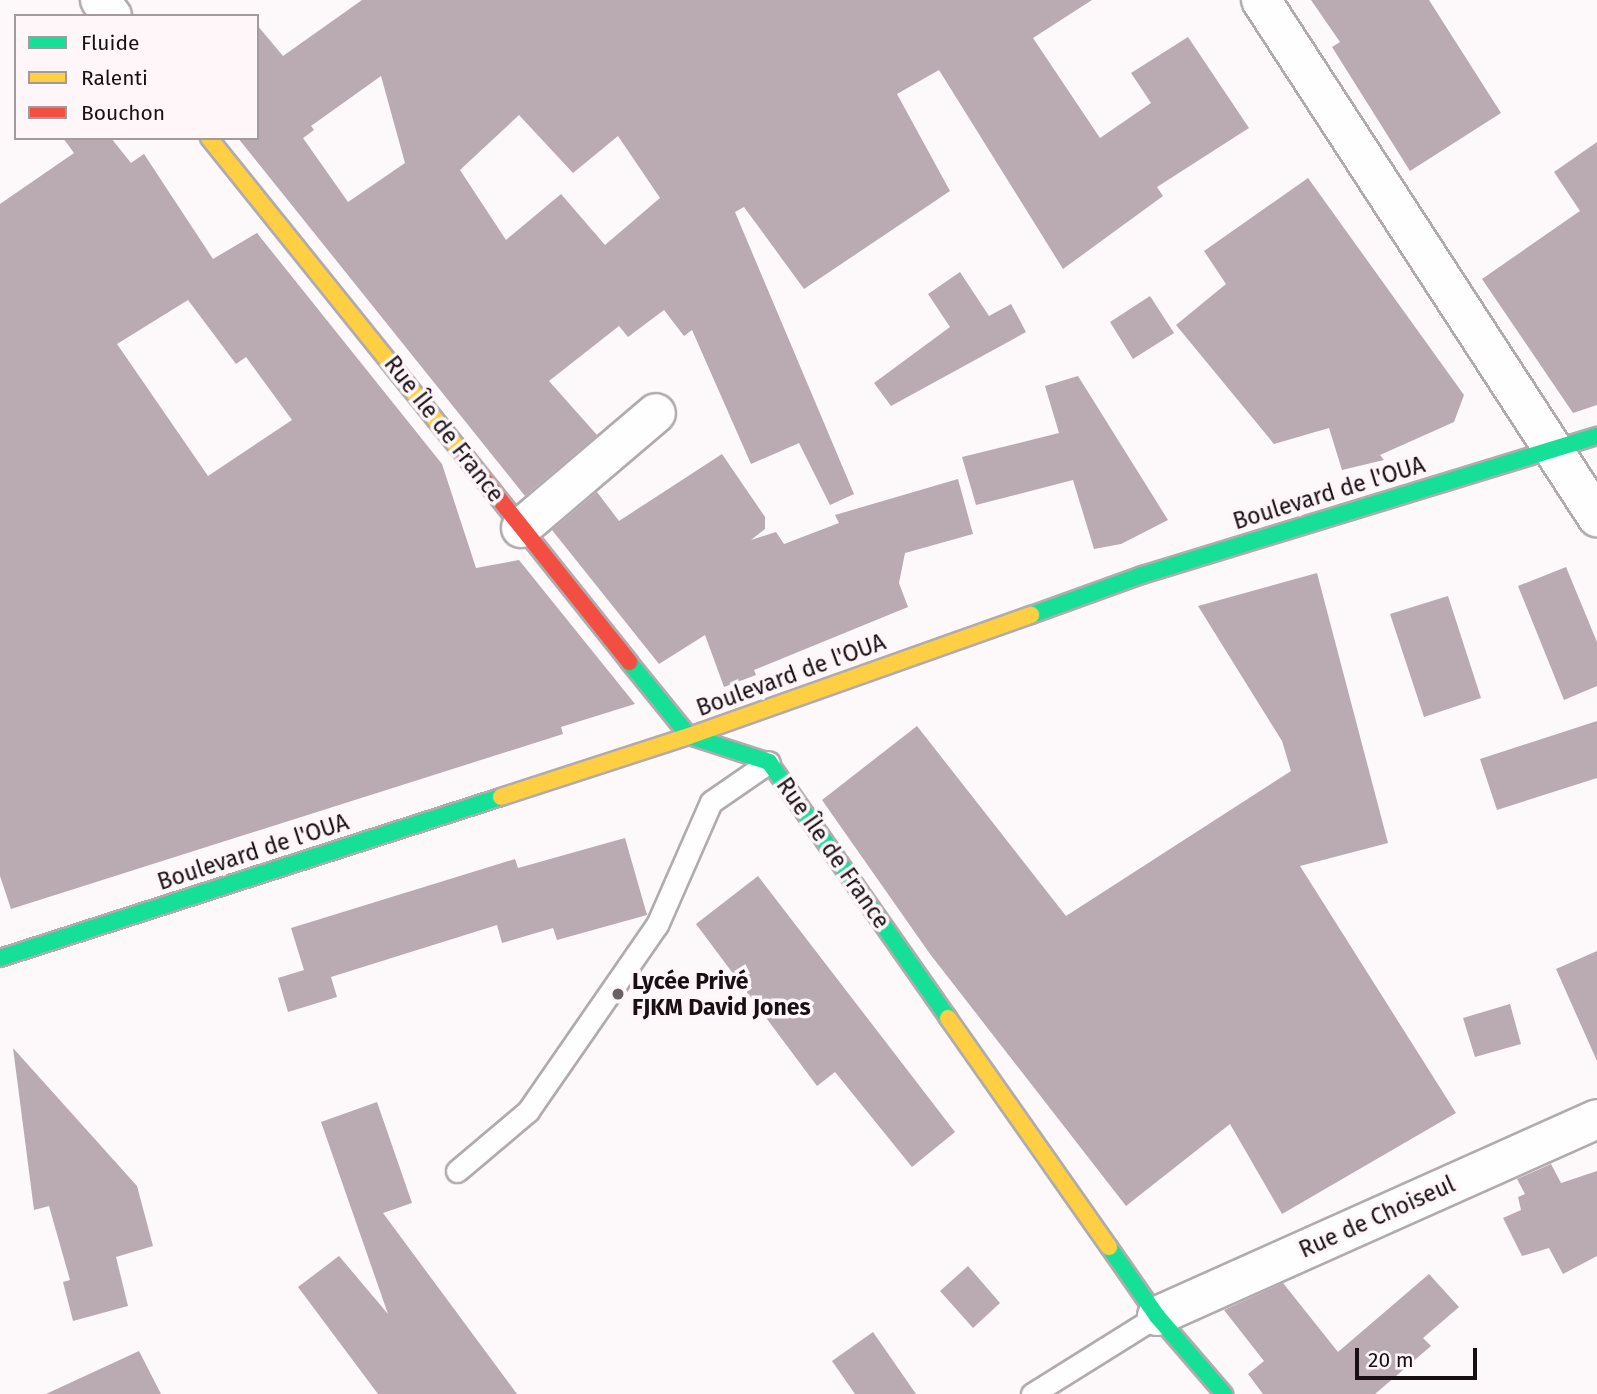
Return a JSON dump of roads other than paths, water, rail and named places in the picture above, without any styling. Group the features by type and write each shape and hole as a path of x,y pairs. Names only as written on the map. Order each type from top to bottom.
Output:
{"main road":[{"name":"Rue Île de France","path":"211,140 689,736 769,762 1157,1316 1223,1394"},
{"name":"Boulevard de l'OUA","path":"0,958 689,736 1143,575 1597,436"}],"street":[{"path":"1261,0 1555,447 1597,517"},
{"path":"521,528 656,413"},
{"name":"Rue de Choiseul","path":"1157,1316 1597,1119"}],"lane":[{"path":"457,1171 528,1111 657,925 710,802 769,762"},
{"path":"1032,1394 1157,1316"}],"place":[{"name":"Lycée Privé FJKM David Jones","path":"618,994"}]}
